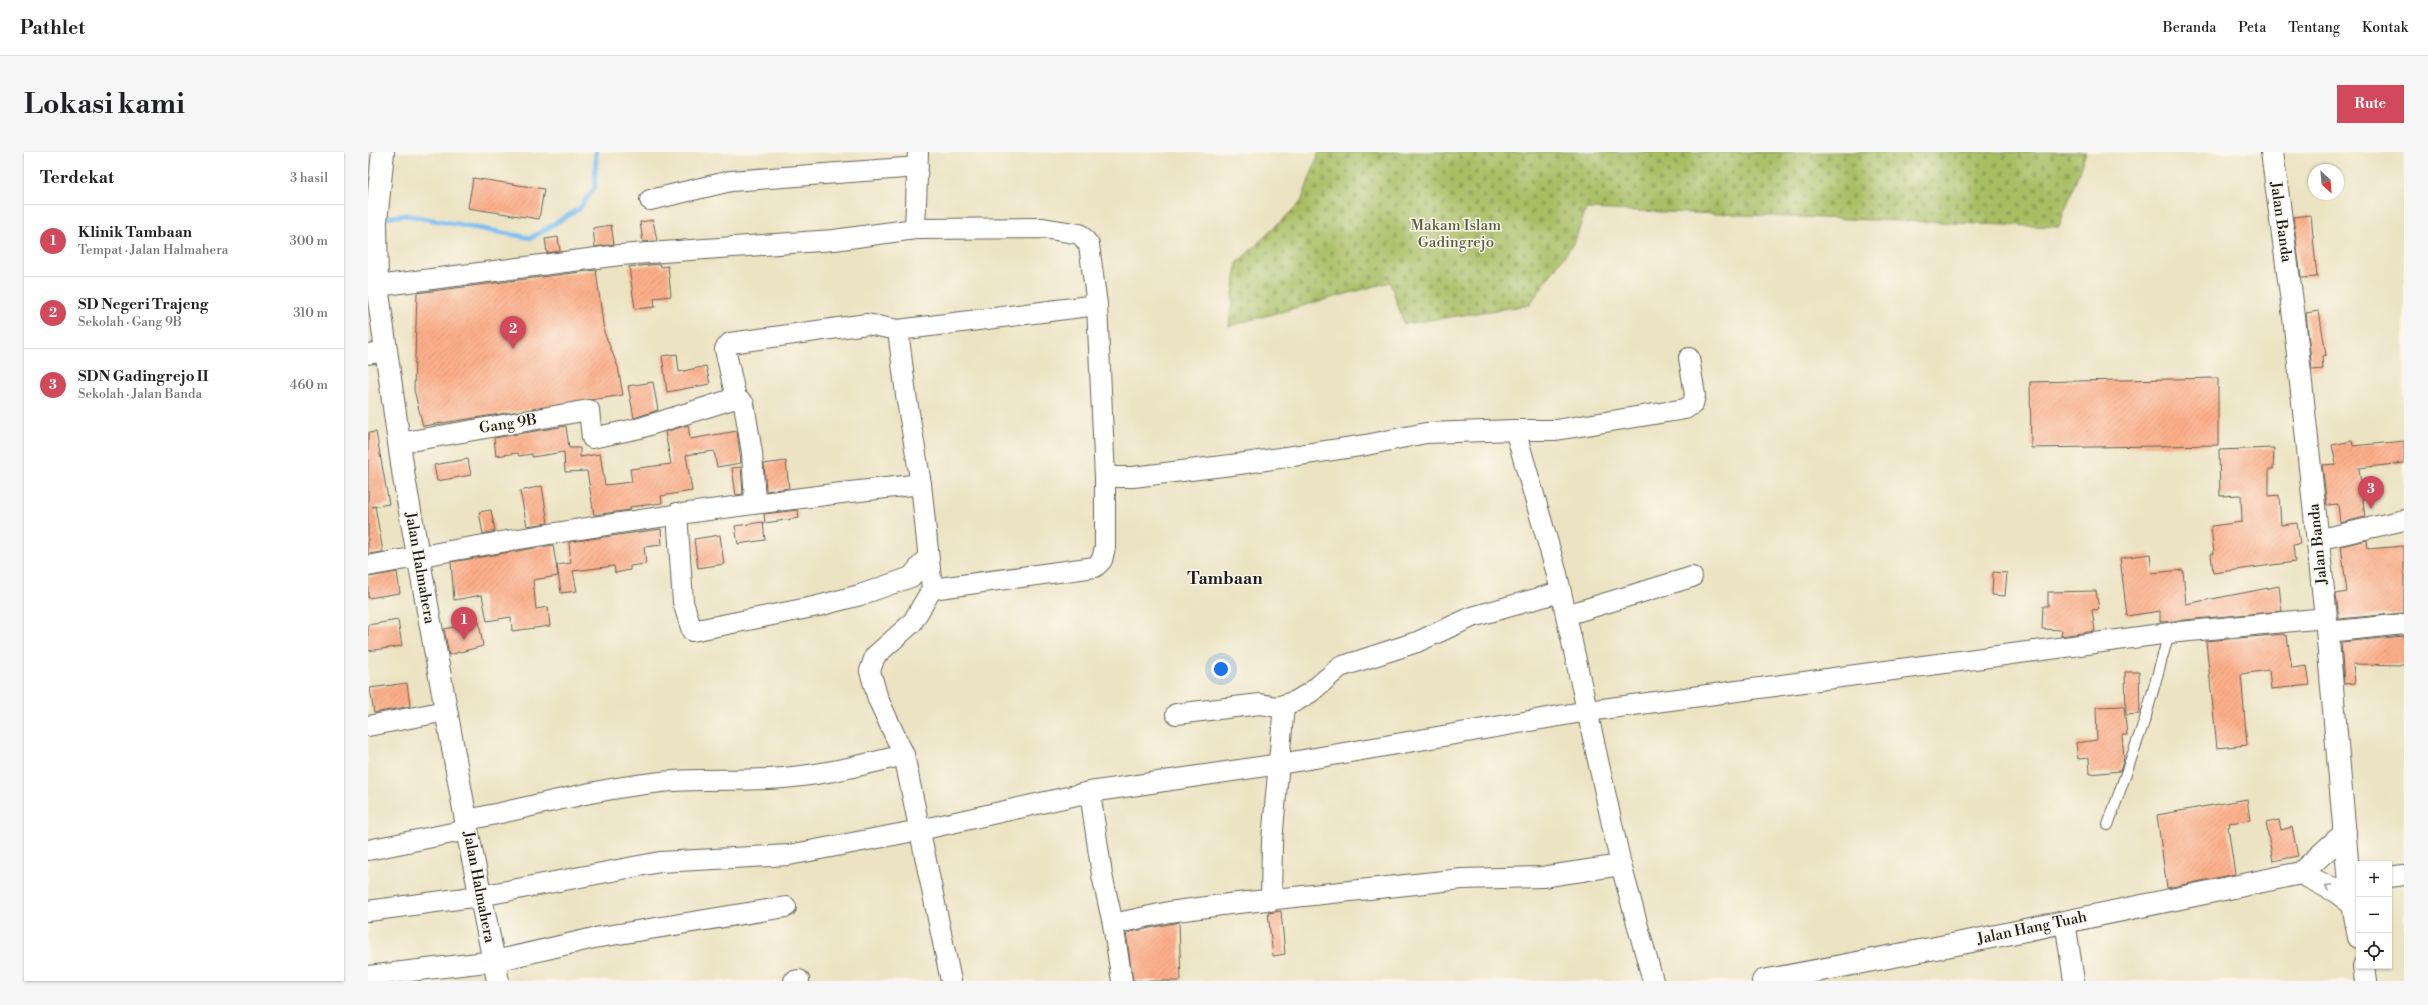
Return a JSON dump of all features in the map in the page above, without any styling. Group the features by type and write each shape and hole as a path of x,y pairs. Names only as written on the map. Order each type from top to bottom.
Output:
{"street":[{"name":"Jalan Halmahera","path":"383,152 376,222 378,286 375,319 377,353 399,443 466,825 496,971"},
{"name":"Jalan Banda","path":"2272,152 2294,317 2326,625 2345,833 2354,882 2354,905 2358,933"},
{"path":"650,200 732,181 918,159 915,229"},
{"path":"378,286 620,255 834,240 915,229 1043,228 1080,234 1089,245 1097,305 1105,477 1105,547 1102,560 1095,566 932,589"},
{"path":"756,502 752,453 744,404 736,398 725,348 730,343 867,324 898,330 1097,305"},
{"path":"898,330 906,395 921,484 932,589 912,623 875,656 870,671 878,699 904,755 951,981"},
{"path":"1105,477 1133,477 1239,464 1366,445 1426,433 1556,430 1686,409 1693,404 1695,395 1689,358"},
{"name":"Gang 9B","path":"399,443 590,410 592,438 640,428 736,398"},
{"path":"1515,430 1557,574 1621,865 1653,981"},
{"path":"368,566 548,533 756,502 921,484"},
{"path":"677,514 683,602 692,631 818,606 860,595 911,577 928,557"},
{"path":"2317,540 2404,520"},
{"path":"1566,615 1692,576"},
{"path":"1176,714 1260,704 1271,707 1284,705 1296,701 1311,692 1340,667 1417,642 1472,617 1560,592"},
{"path":"368,911 480,896 660,862 789,855 920,830 1090,792 1280,764 1588,711 2169,634 2326,625 2404,624"},
{"path":"1271,901 1272,841 1280,764 1284,705"},
{"path":"368,726 446,711"},
{"path":"368,850 608,789 691,779 767,779 822,774 904,755"},
{"path":"1090,792 1102,875 1113,924 1122,981"},
{"path":"2345,833 2301,873 2337,892 2354,905"},
{"path":"1113,924 1170,912 1462,879 1542,877 1621,865"},
{"name":"Jalan Hang Tuah","path":"1763,981 2301,873"},
{"path":"2392,877 2404,875"},
{"path":"368,976 496,971 594,938 786,907"},
{"path":"2066,921 2074,981"},
{"path":"2364,969 2366,981"}],"lane":[{"path":"2108,825 2146,716 2169,634"}],"green space":[{"name":"Makam Islam Gadingrejo","path":"1319,152 2086,152 2059,227 1586,209 1575,241 1529,305 1404,324 1390,282 1229,326 1237,263 1301,202"}],"building":[{"path":"473,178 544,189 539,219 468,208"},
{"path":"2311,215 2317,277 2301,278 2293,217"},
{"path":"653,220 657,241 643,242 640,222"},
{"path":"611,225 614,244 595,247 593,228"},
{"path":"558,237 560,251 547,253 545,239"},
{"path":"660,264 661,267 668,266 671,296 654,298 655,307 635,309 629,267"},
{"path":"596,270 604,332 618,367 623,395 423,426 414,390 417,293"},
{"path":"2319,311 2326,355 2322,356 2323,369 2312,370 2306,313"},
{"path":"677,354 679,372 706,366 710,384 667,392 662,356"},
{"path":"2218,378 2218,445 2031,448 2030,382"},
{"path":"653,382 658,410 634,418 628,386"},
{"path":"688,425 690,439 737,431 741,463 717,467 714,451 686,455 692,491 661,496 662,503 630,507 630,510 594,515 587,471 565,472 564,452 532,457 532,454 519,456 518,453 496,456 494,438 566,426 569,448 580,448 580,457 600,454 605,485 632,482 630,469 671,464 665,432"},
{"path":"376,432 389,504 375,506 383,552 368,554 368,433"},
{"path":"2352,441 2353,446 2404,441 2404,463 2359,468 2365,517 2340,523 2338,504 2327,505 2322,465 2336,464 2332,445"},
{"path":"2274,448 2273,469 2269,469 2269,496 2279,495 2281,525 2297,523 2300,544 2293,545 2295,562 2213,573 2211,554 2214,554 2211,526 2242,522 2241,495 2220,496 2219,450"},
{"path":"468,459 471,475 437,481 434,465"},
{"path":"786,461 789,488 766,491 764,464"},
{"path":"741,467 743,494 736,495 732,468"},
{"path":"542,486 548,523 527,526 520,491"},
{"path":"491,510 495,531 483,534 479,512"},
{"path":"798,510 799,518 765,523 764,514"},
{"path":"763,522 765,540 738,544 735,526"},
{"path":"661,529 662,545 644,547 646,564 630,566 630,570 615,573 614,566 573,571 577,591 561,593 557,565 571,563 569,542"},
{"path":"720,535 724,564 698,568 694,539"},
{"path":"2367,540 2368,549 2404,546 2404,613 2339,619 2336,594 2347,592 2341,546"},
{"path":"553,545 558,576 533,580 536,609 548,607 550,626 512,631 511,617 487,621 482,595 454,600 451,562"},
{"path":"2150,554 2152,573 2183,570 2186,604 2279,586 2282,611 2163,622 2160,622 2160,611 2127,616 2120,558"},
{"path":"397,572 400,593 368,598 368,577"},
{"path":"1993,572 2007,573 2005,596 1992,595"},
{"path":"2096,591 2099,609 2092,610 2095,631 2061,636 2062,630 2042,629 2043,606 2048,606 2048,592"},
{"path":"398,620 402,646 368,651 368,625"},
{"path":"479,622 483,646 449,655 444,629"},
{"path":"2284,634 2287,636 2292,668 2307,666 2310,685 2271,689 2269,670 2241,674 2247,745 2217,748 2206,641"},
{"path":"2404,636 2404,665 2353,664 2355,683 2344,684 2341,642"},
{"path":"2125,672 2139,672 2140,714 2126,715"},
{"path":"407,683 410,706 374,713 370,688"},
{"path":"2124,706 2127,735 2122,735 2124,758 2120,771 2090,774 2089,758 2078,759 2076,743 2097,740 2096,707"},
{"path":"2247,799 2250,820 2229,823 2230,826 2228,827 2235,874 2167,888 2157,815"},
{"path":"2279,820 2281,830 2292,827 2298,856 2273,861 2266,823"},
{"path":"1281,911 1285,954 1273,956 1268,913"},
{"path":"1179,922 1181,981 1133,981 1126,933"}],"waterway":[{"path":"382,218 406,215 531,238 579,209 595,187 596,152"}],"place":[{"name":"SD Negeri Trajeng","path":"513,349"},
{"name":"SDN Gadingrejo II","path":"2371,509"},
{"name":"Klinik Tambaan","path":"464,640"}],"district":[{"name":"Tambaan","path":"1225,579"}]}
